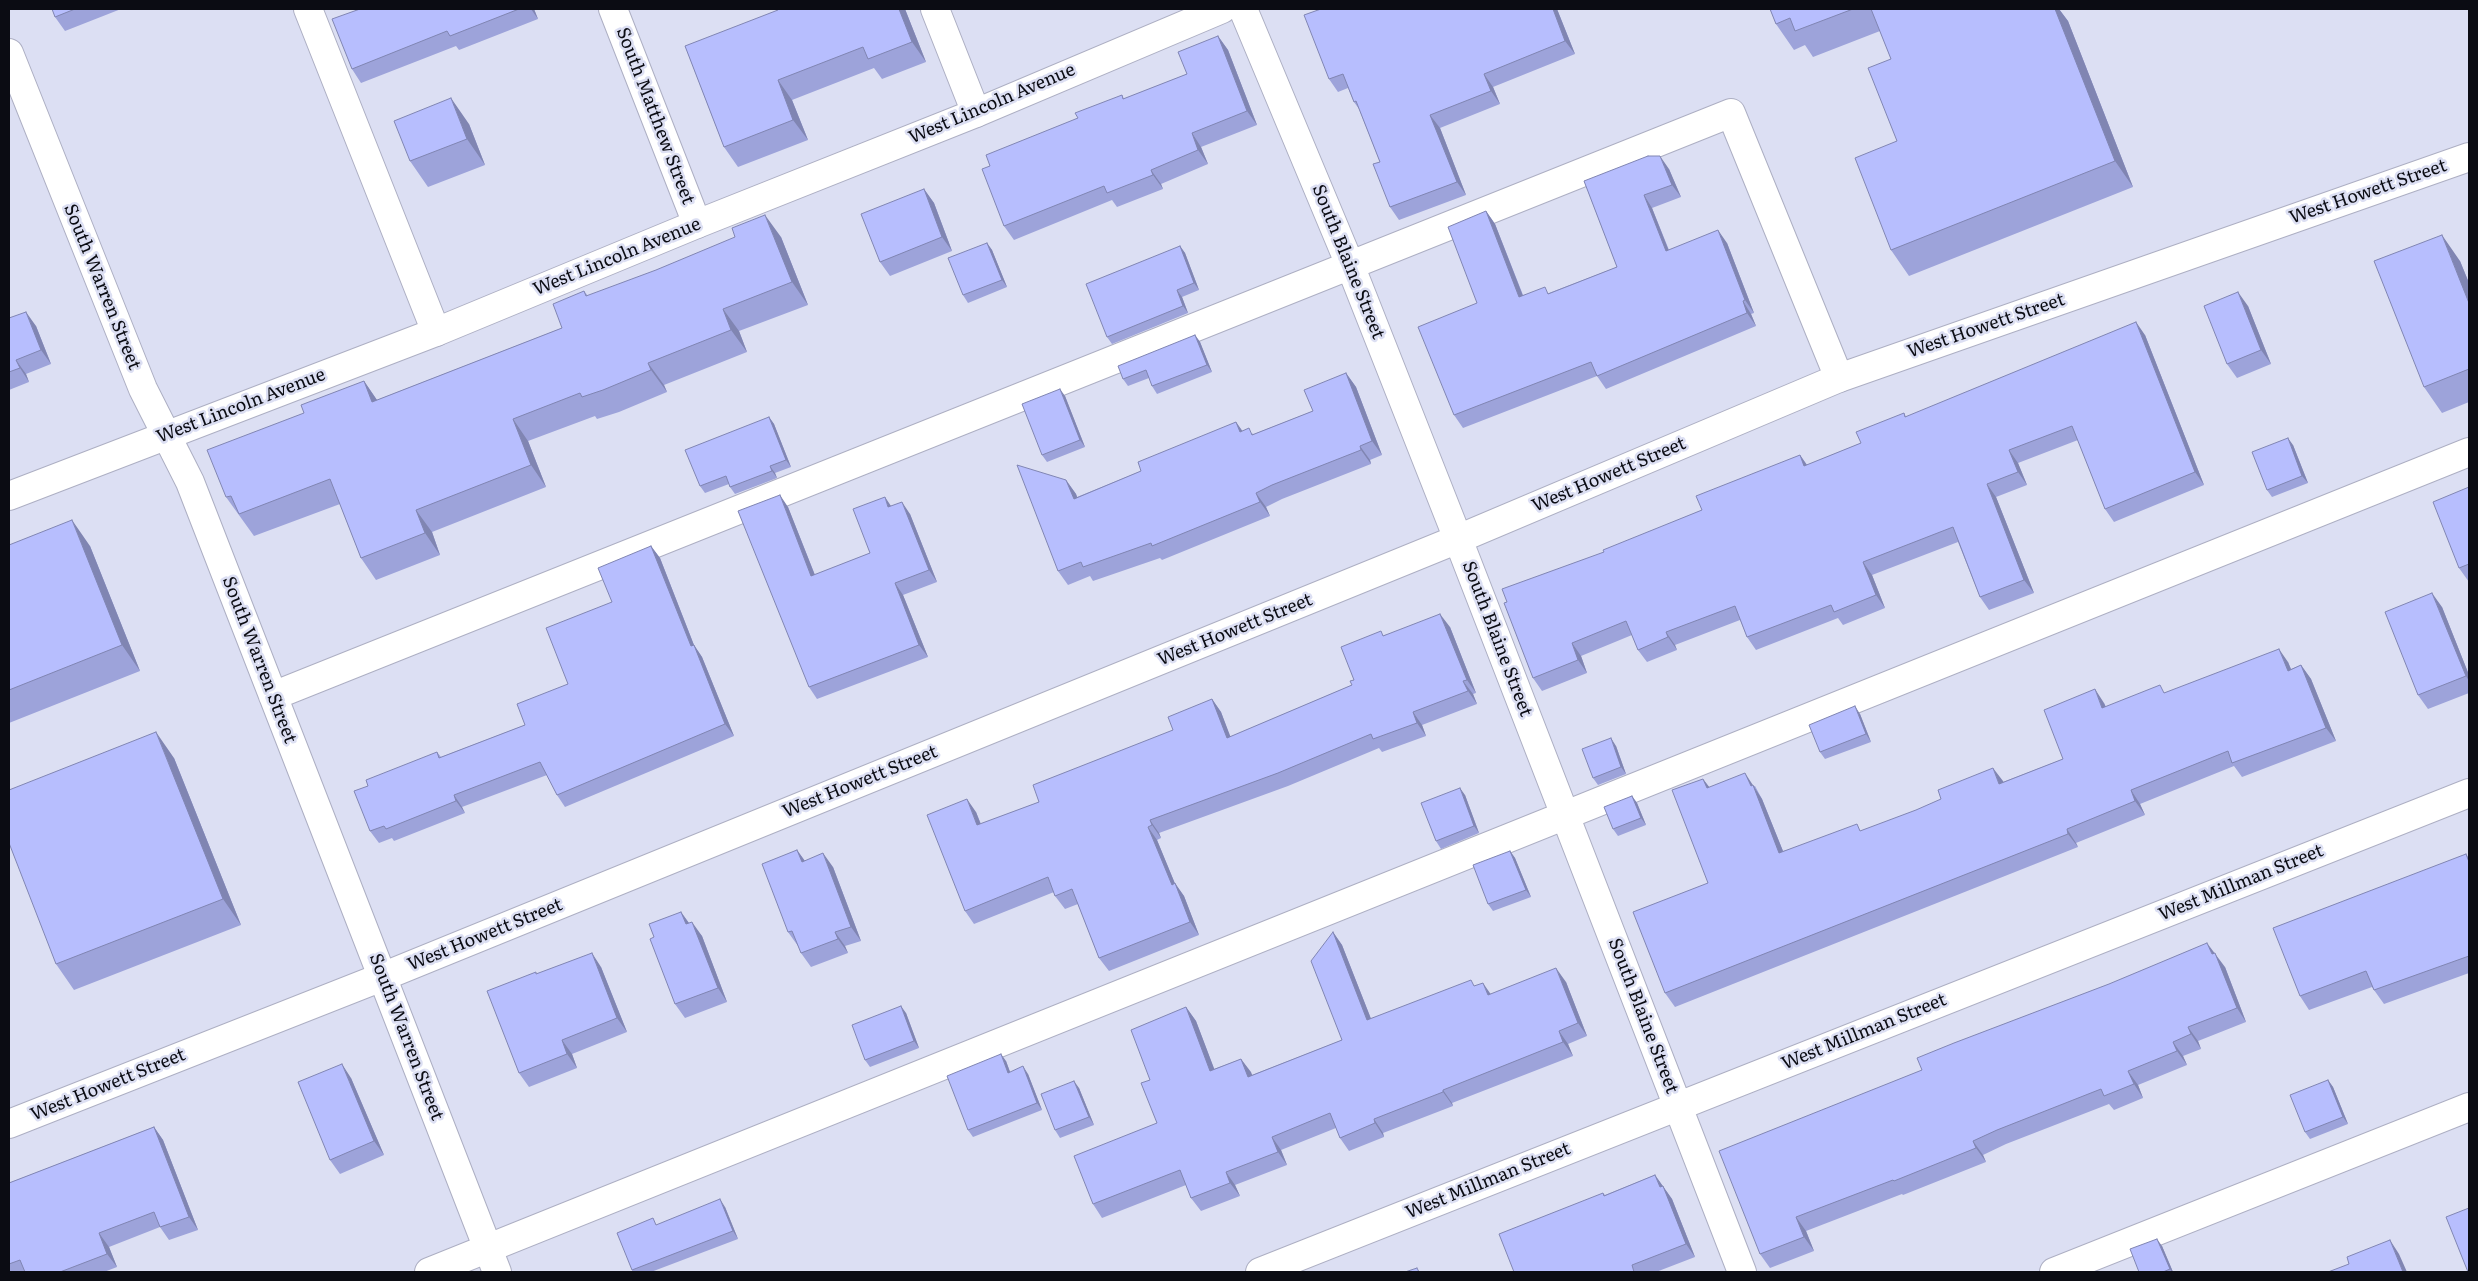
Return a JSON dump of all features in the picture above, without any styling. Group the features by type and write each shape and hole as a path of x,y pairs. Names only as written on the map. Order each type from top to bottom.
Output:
{"street":[{"path":"308,9 436,332"},
{"name":"South Matthew Street","path":"613,9 697,224"},
{"path":"935,9 976,112"},
{"name":"West Lincoln Avenue","path":"9,496 436,332 697,224 976,112 1222,9"},
{"name":"South Blaine Street","path":"1243,9 1350,266 1458,539 1742,1272"},
{"name":"South Warren Street","path":"9,53 143,389 190,482 492,1260"},
{"path":"273,696 1731,113 1839,378"},
{"name":"West Howett Street","path":"9,1124 382,977 1458,539 1839,378 2469,157"},
{"path":"428,1272 492,1260 1566,816 2469,452"},
{"name":"West Millman Street","path":"1260,1272 1678,1106 2467,799"},
{"path":"2054,1272 2469,1107"}],"building":[{"path":"52,9 75,9 55,17"},
{"path":"360,9 519,9 450,36 447,31 352,69 332,19"},
{"path":"778,9 899,9 912,42 868,59 863,47 778,80 793,120 724,147 685,46"},
{"path":"1321,9 1553,9 1565,41 1484,74 1491,91 1430,115 1457,182 1390,207 1373,164 1380,162 1356,101 1354,102 1343,74 1329,79 1304,15"},
{"path":"1770,9 1853,9 1795,31 1790,18 1776,24"},
{"path":"1871,9 2055,9 2115,161 1891,250 1855,158 1897,141 1868,68 1891,59"},
{"path":"1218,36 1247,111 1192,133 1198,150 1151,170 1153,175 1107,193 1104,186 1004,226 982,169 990,166 986,155 1078,118 1075,113 1122,95 1123,99 1187,74 1178,52"},
{"path":"451,98 467,139 410,161 394,121"},
{"path":"1648,156 1660,156 1672,185 1644,195 1666,251 1718,230 1745,300 1743,301 1747,313 1597,376 1591,362 1454,415 1418,327 1477,303 1448,227 1486,211 1519,297 1545,287 1548,294 1617,267 1584,181"},
{"path":"924,189 942,237 880,262 861,214"},
{"path":"765,215 792,282 723,309 731,330 648,363 651,370 603,390 582,397 580,393 513,419 531,465 416,510 425,533 361,558 330,479 239,514 231,496 226,497 207,450 304,413 301,405 364,381 372,402 562,328 553,304 584,291 586,296 656,270 735,237 732,228"},
{"path":"2442,235 2469,303 2469,369 2424,387 2374,261"},
{"path":"987,243 1002,280 963,295 948,258"},
{"path":"1180,246 1194,283 1177,290 1183,306 1107,337 1086,284"},
{"path":"2238,292 2261,350 2227,364 2204,306"},
{"path":"26,312 41,350 16,360 20,368 9,372 9,318"},
{"path":"2136,322 2195,472 2105,509 2072,426 2009,450 2018,472 1987,484 2024,580 1980,597 1953,527 1863,562 1876,595 1834,612 1831,605 1747,637 1735,606 1666,632 1668,637 1638,650 1626,621 1572,643 1578,660 1533,678 1504,603 1507,602 1502,589 1604,552 1603,550 1702,510 1696,496 1800,455 1804,466 1861,443 1856,432 1904,413 1905,417"},
{"path":"1195,335 1207,365 1152,386 1146,370 1123,379 1118,366"},
{"path":"1346,373 1372,441 1360,446 1361,450 1272,485 1256,493 1260,502 1152,546 1151,543 1083,567 1081,562 1058,571 1017,465 1066,480 1074,499 1141,471 1138,462 1236,422 1240,432 1249,428 1252,435 1313,411 1304,390"},
{"path":"1060,389 1080,440 1042,455 1022,404"},
{"path":"769,417 786,460 770,466 772,471 730,487 726,476 700,486 685,450"},
{"path":"2288,438 2302,476 2267,490 2252,452"},
{"path":"2469,487 2469,564 2459,568 2433,502"},
{"path":"780,495 811,576 870,553 853,509 885,497 888,507 902,502 929,570 895,583 919,645 809,687 738,511"},
{"path":"72,520 122,645 9,690 9,545"},
{"path":"651,546 691,646 694,645 725,724 557,795 540,762 454,795 456,801 386,829 384,826 370,831 354,791 368,786 366,780 437,752 439,758 525,725 517,704 568,684 546,628 612,602 598,568"},
{"path":"2432,593 2466,676 2418,695 2385,612"},
{"path":"1440,614 1467,680 1463,681 1468,691 1413,712 1417,723 1373,739 1371,734 1278,773 1150,820 1152,825 1148,827 1172,885 1175,883 1190,922 1099,958 1072,889 1055,896 1048,877 965,911 927,815 967,799 977,825 1039,802 1033,785 1173,730 1168,717 1212,699 1227,738 1352,685 1350,681 1354,680 1341,647 1381,631 1383,636"},
{"path":"2279,649 2288,671 2301,665 2326,728 2232,763 2228,751 2131,790 2135,801 2067,829 2068,834 1665,993 1633,912 1708,883 1672,790 1703,779 1707,788 1745,773 1751,786 1753,785 1779,853 1857,824 1860,831 1916,810 1941,799 1938,790 1993,768 1999,784 2063,759 2044,710 2095,689 2102,708 2160,685 2164,693"},
{"path":"1855,706 1866,734 1820,752 1809,725"},
{"path":"156,732 223,899 56,964 9,843 9,790"},
{"path":"1611,738 1621,767 1593,778 1582,749"},
{"path":"1460,788 1474,826 1436,841 1421,803"},
{"path":"1632,796 1641,818 1613,829 1604,807"},
{"path":"797,850 802,862 823,853 851,927 835,932 838,939 801,953 792,931 788,932 762,864"},
{"path":"1510,851 1526,890 1488,904 1473,865"},
{"path":"2466,854 2469,862 2469,956 2374,990 2366,971 2300,996 2273,928"},
{"path":"681,912 686,924 692,922 718,988 675,1004 650,939 654,937 649,924"},
{"path":"1333,932 1367,1020 1471,980 1474,986 1483,983 1488,995 1556,968 1578,1023 1559,1031 1563,1042 1374,1119 1375,1123 1340,1138 1330,1113 1272,1137 1278,1152 1226,1172 1230,1183 1191,1198 1180,1170 1093,1204 1074,1156 1157,1123 1141,1083 1150,1080 1131,1030 1186,1007 1210,1071 1241,1059 1248,1077 1342,1040 1311,961"},
{"path":"2207,943 2212,954 2215,953 2237,1008 2188,1027 2191,1034 2173,1042 2177,1051 2128,1071 2134,1084 2104,1096 2101,1089 1973,1141 1976,1148 1796,1217 1804,1237 1760,1254 1719,1151 1922,1070 1917,1058 2109,984"},
{"path":"592,953 617,1018 562,1040 567,1054 519,1073 487,991"},
{"path":"901,1006 914,1041 865,1060 852,1025"},
{"path":"1001,1054 1008,1073 1023,1066 1037,1103 968,1130 947,1076"},
{"path":"342,1064 374,1141 330,1160 298,1082"},
{"path":"2328,1080 2343,1117 2305,1132 2290,1095"},
{"path":"1074,1081 1089,1117 1055,1130 1041,1094"},
{"path":"154,1127 189,1217 160,1227 154,1212 99,1233 107,1254 60,1272 25,1272 20,1260 9,1264 9,1183"},
{"path":"1655,1175 1660,1187 1663,1186 1686,1244 1632,1265 1634,1272 1514,1272 1499,1234 1603,1193 1604,1196"},
{"path":"720,1199 733,1231 632,1270 617,1233 653,1218 656,1225"},
{"path":"2469,1208 2469,1272 2468,1272 2446,1217"},
{"path":"2157,1239 2170,1269 2163,1272 2139,1272 2130,1249"},
{"path":"2390,1240 2403,1272 2328,1272 2349,1264 2347,1257"},
{"path":"1417,1268 1419,1272 1405,1272"}]}
